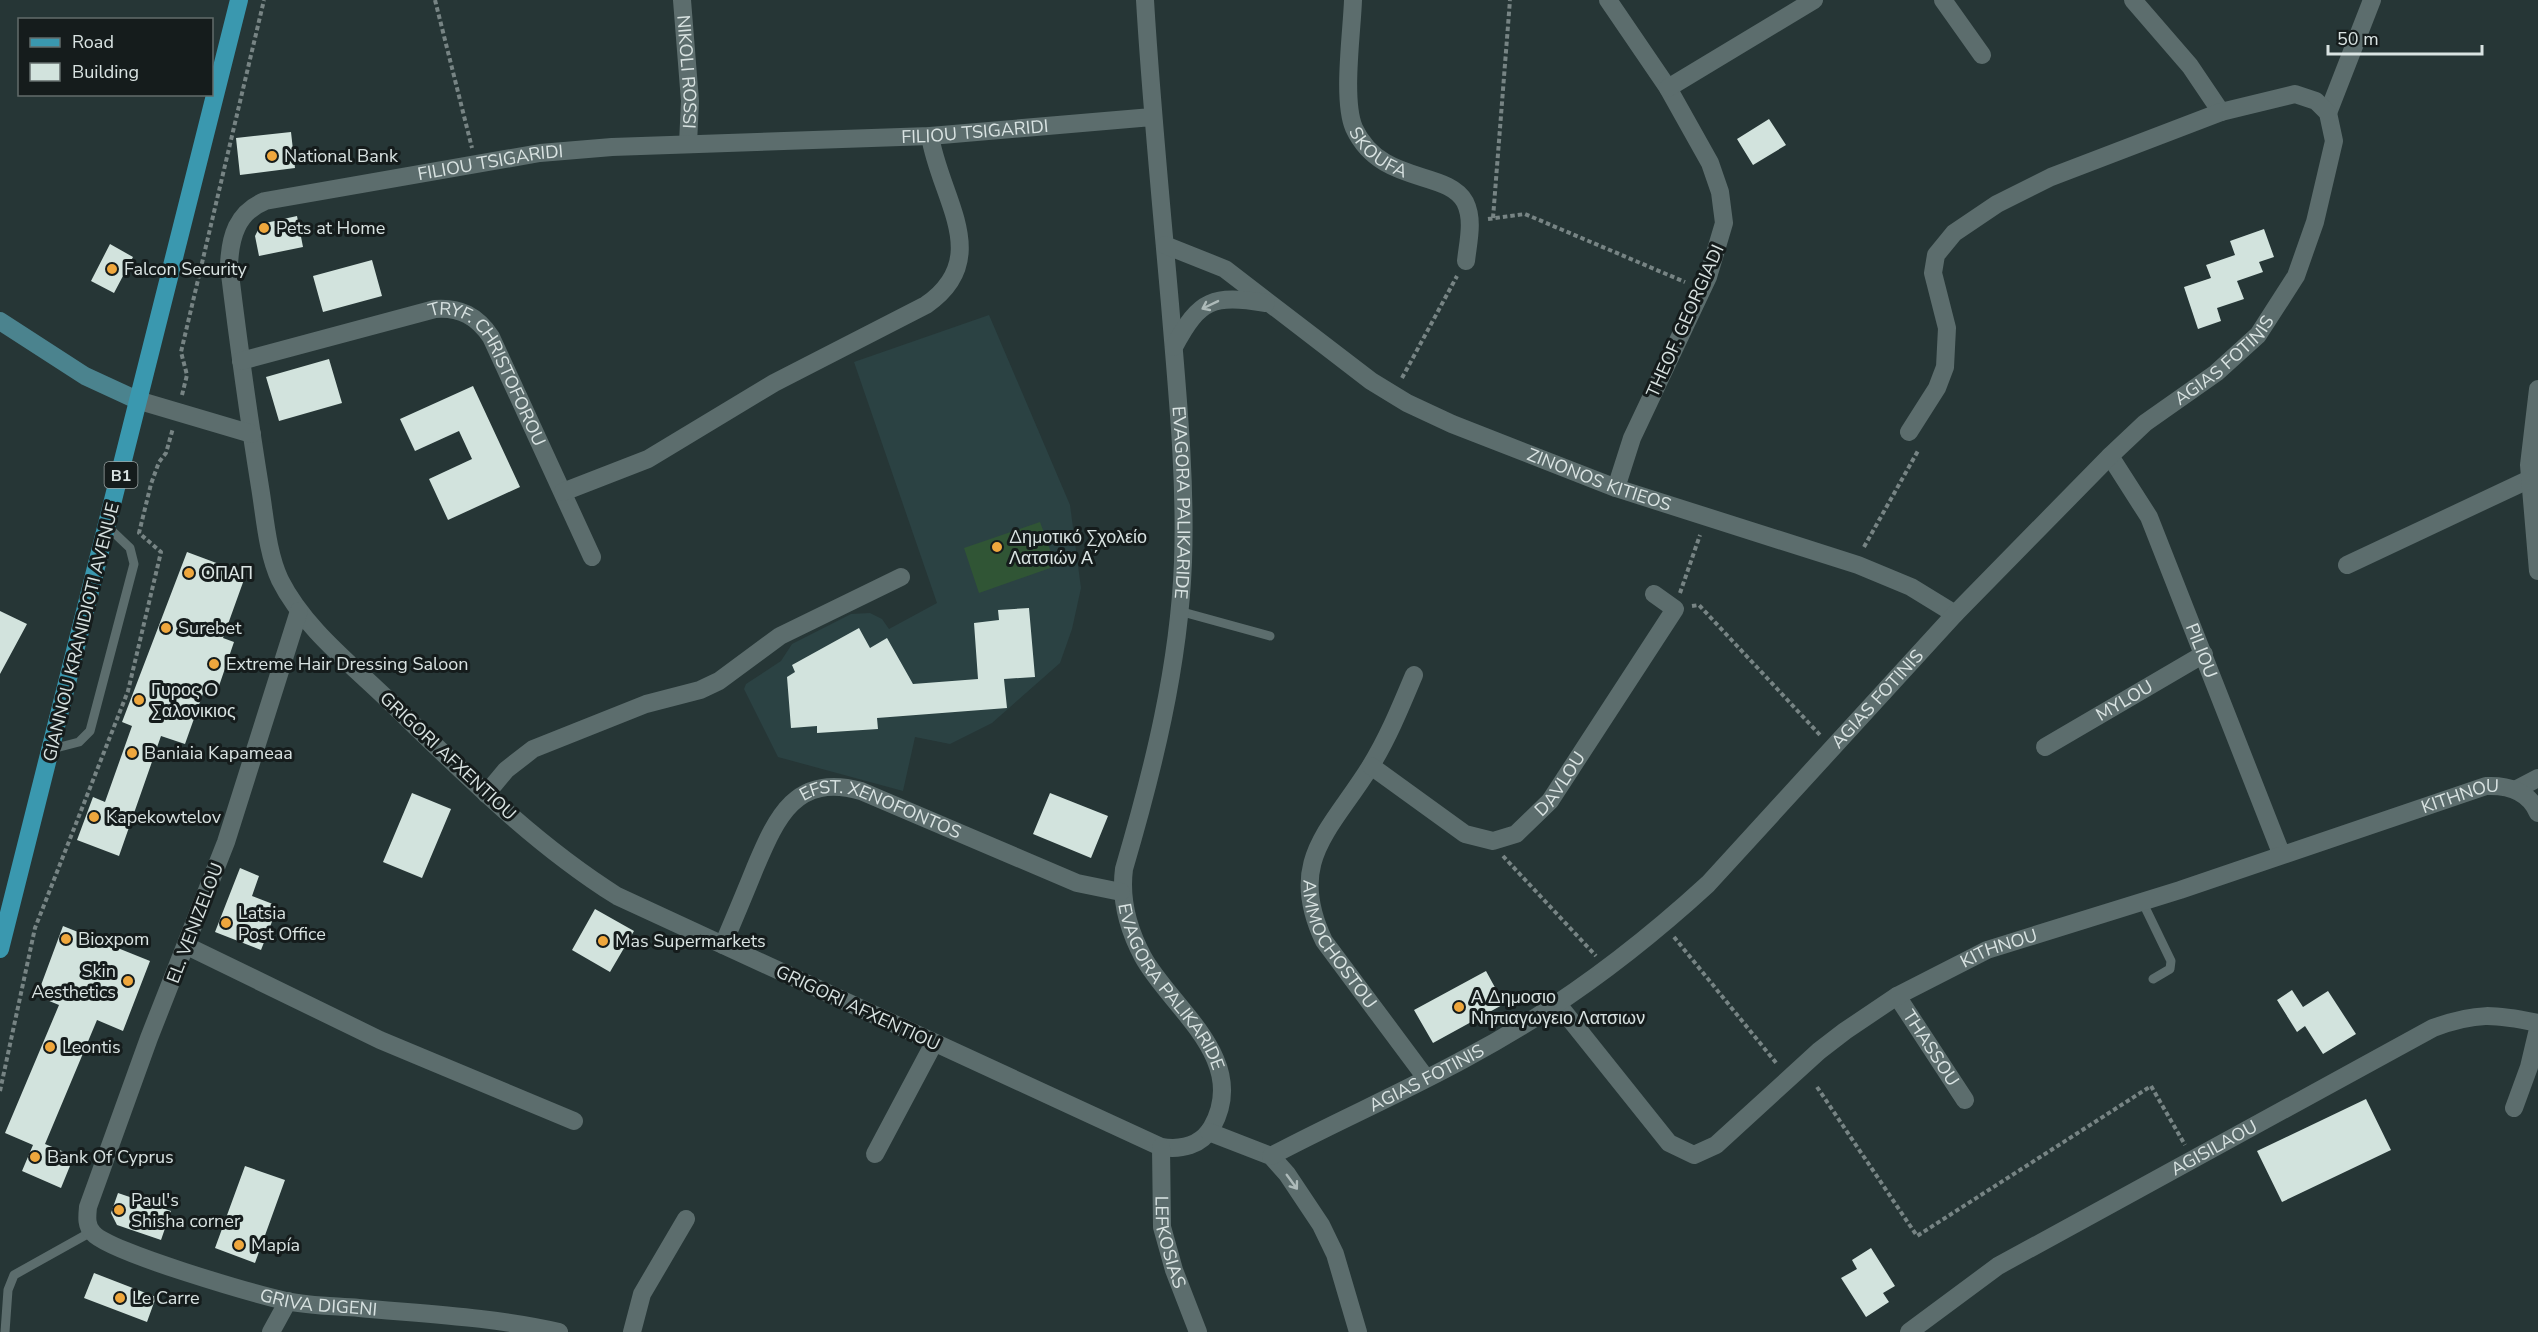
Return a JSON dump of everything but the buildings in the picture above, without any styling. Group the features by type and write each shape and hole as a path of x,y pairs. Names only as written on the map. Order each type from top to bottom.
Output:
{"main road":[{"name":"GIANNOU KRANIDIOTI AVENUE","path":"0,949 109,528 137,400 239,0"}],"street":[{"name":"NIKOLI ROSSI","path":"682,0 690,101 688,144"},
{"name":"EVAGORA PALIKARIDE","path":"1145,0 1152,117 1181,426 1183,513 1179,611 1163,718 1124,869 1121,892 1127,919 1142,954 1165,991 1203,1035 1217,1062 1221,1093 1215,1121 1209,1132"},
{"name":"SKOUFA","path":"1353,0 1348,98 1353,126 1360,140 1391,168 1448,187 1458,193 1465,202 1470,221 1466,261"},
{"name":"THEOF. GEORGIADI","path":"1608,0 1668,88 1710,163 1723,207 1721,238 1702,290 1632,438 1616,488"},
{"path":"1668,88 1814,0"},
{"path":"1943,0 1982,55"},
{"path":"2133,0 2190,66 2221,112"},
{"path":"1910,432 1937,388 1945,367 1947,328 1933,273 1936,255 1947,240 1997,204 2051,177 2221,112 2295,94 2316,101 2328,113 2372,0"},
{"name":"AGIAS FOTINIS","path":"1271,1156 1467,1058 1557,1003 1663,924 1708,884 1955,614 2110,456 2145,423 2239,354 2258,335 2286,294 2306,249 2330,162 2334,134 2328,113"},
{"name":"FILIOU TSIGARIDI","path":"299,611 279,578 270,546 241,362 229,253 237,225 250,208 275,198 540,153 688,144 930,136 1152,117"},
{"path":"563,492 648,459 774,383 926,305 945,290 957,270 962,247 959,231 937,172 930,136"},
{"name":"ZINONOS KITIEOS","path":"1165,245 1225,269 1331,353 1393,394 1452,424 1616,488 1855,563 1911,587 1955,614"},
{"name":"ZINONOS KITIEOS","path":"1173,347 1186,324 1211,302 1230,298 1266,303"},
{"name":"TRYF. CHRISTOFOROU","path":"241,362 435,309 464,311 480,323 491,337 592,557"},
{"path":"0,321 85,376 137,400 252,434"},
{"path":"2538,389 2532,470 2538,571"},
{"name":"PILIOU","path":"2110,456 2136,493 2149,517 2281,853"},
{"path":"2347,565 2532,470"},
{"path":"486,794 506,770 533,749 646,704 700,690 719,681 780,636 901,577"},
{"path":"1654,594 1675,609"},
{"name":"DAVLOU","path":"1488,840 1504,839 1516,834 1543,810 1675,609"},
{"name":"GRIGORI AFXENTIOU","path":"299,611 486,794 535,837 588,878 617,896 1161,1147"},
{"name":"EL. VENIZELOU","path":"91,1232 88,1225 88,1207 149,1038 226,842 299,611"},
{"name":"MYLOU","path":"2045,747 2204,654"},
{"name":"AMMOCHOSTOU","path":"1414,675 1371,766 1321,840 1309,870 1311,905 1324,941 1426,1078"},
{"path":"1371,766 1457,829 1488,840"},
{"path":"2517,789 2538,778"},
{"name":"KITHNOU","path":"1557,1003 1669,1143 1694,1155 1716,1145 1789,1078 1845,1031 1897,996 1987,950 2024,936 2142,902 2478,788 2497,785 2517,789 2532,802 2538,813"},
{"name":"EFST. XENOFONTOS","path":"723,945 767,839 786,807 797,797 827,786 844,786 861,791 1077,883 1121,892"},
{"path":"187,946 380,1040 574,1120"},
{"name":"THASSOU","path":"1897,996 1965,1100"},
{"name":"AGISILAOU","path":"1908,1332 1998,1266 2433,1028 2463,1018 2490,1014 2538,1023"},
{"path":"2514,1108 2529,1067 2538,1029"},
{"path":"875,1154 934,1043"},
{"path":"1161,1147 1192,1145 1209,1132 1271,1156 1287,1174 1321,1225 1335,1254 1358,1332"},
{"name":"LEFKOSIAS","path":"1161,1147 1162,1227 1174,1270 1198,1332"},
{"path":"632,1332 642,1294 686,1219"},
{"name":"GRIVA DIGENI","path":"91,1232 103,1242 136,1255 288,1301 534,1326 559,1332"},
{"path":"272,1332 288,1301"}],"lane":[{"path":"52,749 79,742 90,731 134,564 130,548 109,528"},
{"path":"1179,611 1270,636"},
{"path":"2142,902 2171,961 2170,969 2153,979"},
{"path":"5,1332 8,1290 14,1275 91,1232"}],"path":[{"path":"435,0 476,164"},
{"path":"1493,218 1509,0"},
{"path":"1470,221 1525,214 1702,290"},
{"path":"1393,394 1466,261"},
{"path":"1855,563 1920,446 1910,432"},
{"path":"1707,516 1675,609 1699,605 1833,749"},
{"path":"1488,840 1607,967"},
{"path":"1663,924 1789,1078"},
{"path":"1817,1088 1917,1236 2151,1086 2193,1159"}],"shaded area":[{"name":"Δημοτικό Σχολείο Λατσιών Α΄","path":"989,315 1070,505 1081,588 1072,629 1060,663 992,723 950,744 915,737 903,791 778,757 744,689 746,684 781,661 792,644 851,614 870,613 882,619 889,629 937,603 854,362"}],"green space":[{"path":"1040,522 1056,566 979,593 964,548"}],"place":[{"name":"National Bank","path":"272,156"},
{"name":"Pets at Home","path":"264,228"},
{"name":"Falcon Security","path":"112,269"},
{"name":"Δημοτικό Σχολείο Λατσιών Α΄","path":"997,547"},
{"name":"ΟΠΑΠ","path":"189,573"},
{"name":"Surebet","path":"166,628"},
{"name":"Extreme Hair Dressing Saloon","path":"214,664"},
{"name":"Γυρος Ο Σαλονικιος","path":"139,700"},
{"name":"Baniaia Kapameaa","path":"132,753"},
{"name":"Kapekowtelov","path":"94,817"},
{"name":"Latsia Post Office","path":"226,923"},
{"name":"Bioxpom","path":"66,939"},
{"name":"Mas Supermarkets","path":"603,941"},
{"name":"Skin Aesthetics","path":"128,981"},
{"name":"Α Δημοσιο Νηπιαγωγειο Λατσιων","path":"1459,1007"},
{"name":"Leontis","path":"50,1047"},
{"name":"Bank Of Cyprus","path":"35,1157"},
{"name":"Paul's Shisha corner","path":"119,1210"},
{"name":"Mapía","path":"239,1245"},
{"name":"Le Carre","path":"120,1298"}]}
